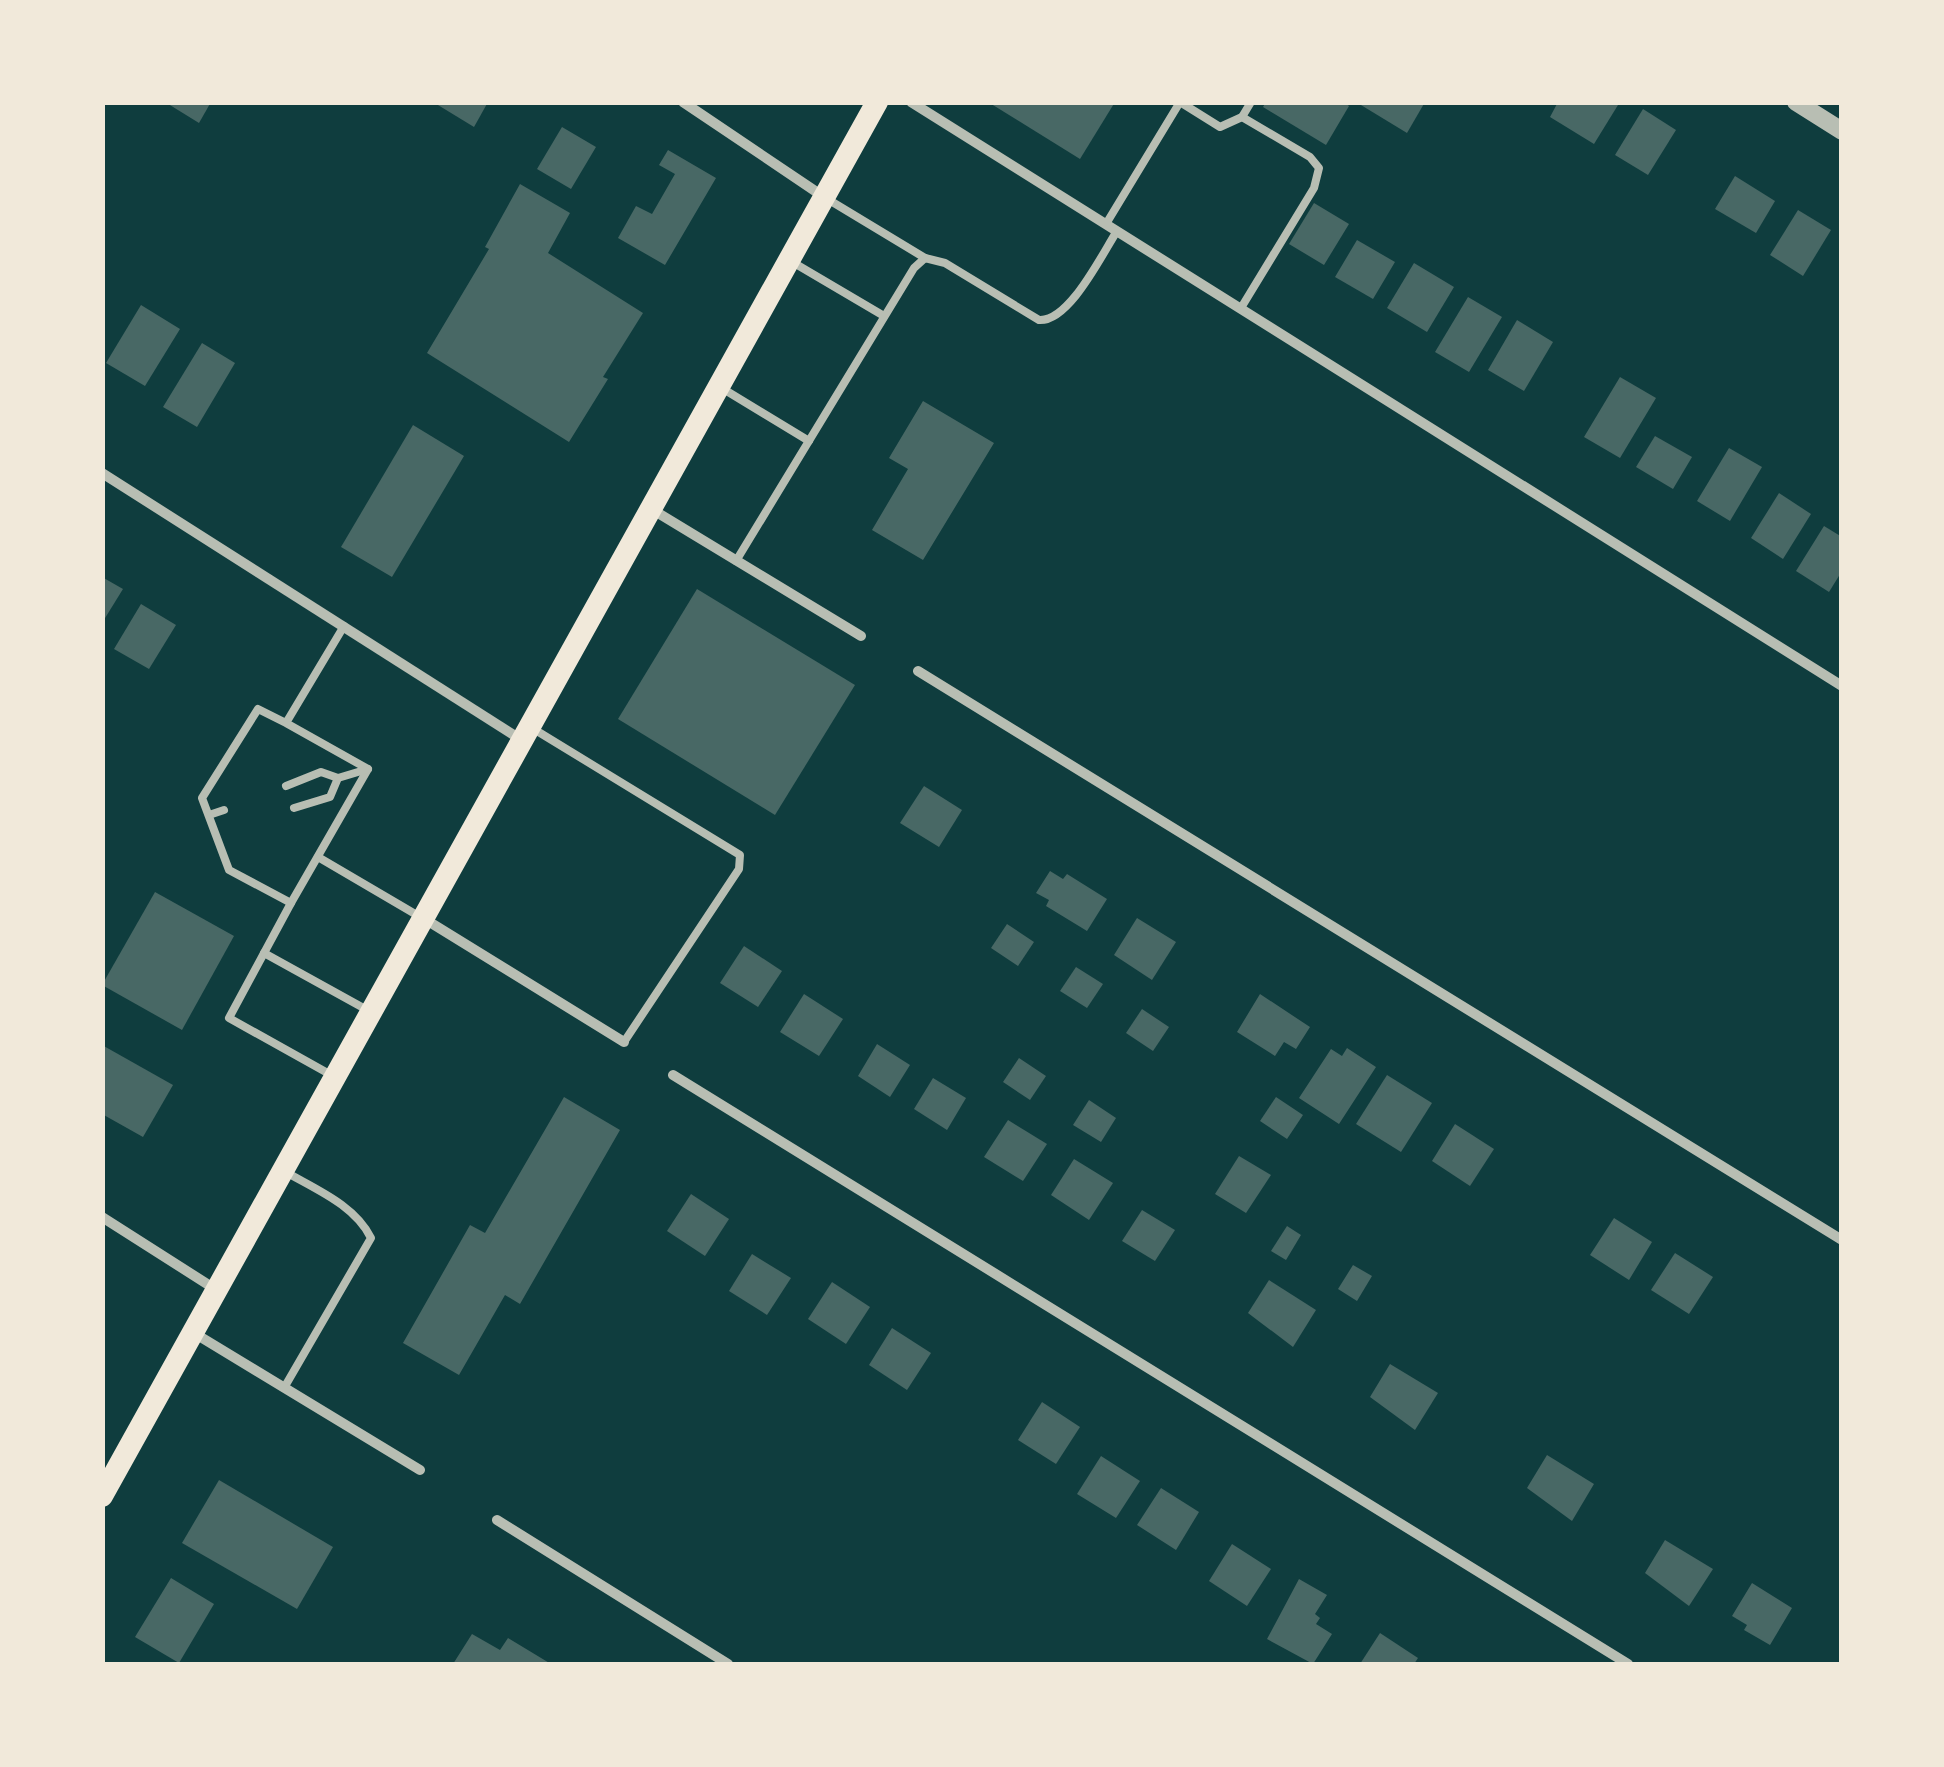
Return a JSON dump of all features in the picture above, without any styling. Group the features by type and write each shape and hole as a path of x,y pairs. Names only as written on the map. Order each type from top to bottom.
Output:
{"main road":[{"path":"104,1489 877,102"}],"street":[{"path":"682,102 825,198"},
{"path":"911,102 1842,686"},
{"path":"1796,102 1842,131"},
{"path":"102,472 344,626 524,732"},
{"path":"653,510 861,636"},
{"path":"918,671 1842,1240"},
{"path":"422,918 624,1042"},
{"path":"674,1075 1628,1664"},
{"path":"102,1217 216,1289"},
{"path":"192,1332 420,1470"},
{"path":"497,1520 728,1664"}],"lane":[{"path":"1106,224 1180,102 1220,127 1242,117 1251,102"},
{"path":"1241,308 1314,188 1319,168 1310,158 1242,117"},
{"path":"825,198 1040,320 1051,321 1064,312 1118,232"},
{"path":"736,561 884,316 914,268 925,258"},
{"path":"790,261 884,316"},
{"path":"720,387 809,441"},
{"path":"286,723 344,626"},
{"path":"291,903 229,870 202,798 258,709 368,769"},
{"path":"524,732 740,855 739,869 624,1042"},
{"path":"286,786 321,772 338,778 368,769"},
{"path":"333,1076 229,1018 368,769"},
{"path":"294,808 330,797 338,778"},
{"path":"209,816 224,810"},
{"path":"216,834 230,830"},
{"path":"318,857 422,918"},
{"path":"264,953 369,1011"},
{"path":"282,1170 347,1208 371,1238 284,1388"}],"building":[{"path":"165,102 211,102 199,123"},
{"path":"433,102 488,102 474,127"},
{"path":"988,102 1115,102 1080,159"},
{"path":"1266,102 1344,102 1349,106 1326,145 1263,107"},
{"path":"1356,102 1425,102 1407,133"},
{"path":"1558,102 1618,105 1594,144 1550,117"},
{"path":"1643,109 1676,130 1648,175 1615,155"},
{"path":"562,127 596,147 571,189 537,169"},
{"path":"668,150 716,178 665,265 618,238 636,206 652,214 675,174 659,165"},
{"path":"1735,176 1775,201 1756,233 1715,209"},
{"path":"520,184 570,213 548,253 643,313 569,442 427,353 489,249 485,247"},
{"path":"1314,203 1349,224 1324,265 1289,244"},
{"path":"1798,210 1831,230 1803,276 1770,255"},
{"path":"1357,240 1395,262 1373,299 1335,277"},
{"path":"1414,263 1454,287 1427,332 1387,308"},
{"path":"1468,297 1502,317 1469,372 1435,352"},
{"path":"141,305 180,329 145,386 106,363"},
{"path":"1517,320 1553,342 1524,391 1488,370"},
{"path":"202,343 235,363 197,427 163,407"},
{"path":"1620,377 1656,398 1620,458 1584,437"},
{"path":"923,401 994,443 923,560 872,530 908,469 889,458"},
{"path":"413,425 464,456 392,577 341,547"},
{"path":"1655,436 1692,457 1673,489 1636,467"},
{"path":"1729,448 1762,467 1730,521 1697,501"},
{"path":"1779,493 1811,514 1783,559 1751,538"},
{"path":"1824,526 1842,537 1842,571 1829,592 1796,571"},
{"path":"102,577 123,589 102,623"},
{"path":"697,589 855,685 775,815 618,719"},
{"path":"141,604 176,625 149,669 114,649"},
{"path":"924,786 962,810 939,847 900,823"},
{"path":"1050,871 1063,879 1067,874 1107,899 1087,931 1046,906 1049,900 1036,893"},
{"path":"155,892 234,936 182,1030 102,985"},
{"path":"1137,918 1176,942 1152,980 1114,955"},
{"path":"1007,924 1034,942 1018,966 991,948"},
{"path":"744,946 782,971 758,1007 720,983"},
{"path":"1076,967 1103,984 1087,1008 1060,991"},
{"path":"804,994 843,1019 819,1056 780,1032"},
{"path":"1260,994 1310,1027 1296,1049 1284,1042 1275,1056 1237,1032"},
{"path":"1142,1009 1169,1027 1153,1051 1126,1033"},
{"path":"877,1044 910,1065 890,1097 858,1076"},
{"path":"102,1045 173,1085 143,1137 102,1114"},
{"path":"1347,1048 1376,1067 1339,1124 1299,1098 1331,1049 1342,1056"},
{"path":"1019,1058 1046,1076 1030,1100 1003,1082"},
{"path":"1387,1075 1432,1103 1401,1152 1356,1124"},
{"path":"933,1078 966,1098 947,1130 914,1109"},
{"path":"564,1097 620,1130 520,1304 505,1295 459,1375 403,1343 470,1225 485,1233"},
{"path":"1276,1097 1303,1115 1287,1139 1260,1121"},
{"path":"1089,1100 1116,1118 1101,1142 1073,1125"},
{"path":"1008,1120 1047,1144 1023,1181 984,1157"},
{"path":"1455,1124 1494,1149 1470,1186 1432,1161"},
{"path":"1239,1156 1271,1175 1246,1213 1215,1194"},
{"path":"1074,1159 1113,1183 1089,1220 1051,1195"},
{"path":"691,1194 729,1219 705,1256 667,1231"},
{"path":"1142,1210 1175,1230 1155,1261 1122,1241"},
{"path":"1614,1218 1652,1242 1629,1280 1590,1255"},
{"path":"1287,1226 1301,1235 1286,1260 1271,1251"},
{"path":"1675,1253 1713,1277 1689,1314 1651,1290"},
{"path":"752,1254 791,1278 767,1315 729,1291"},
{"path":"1353,1265 1372,1276 1357,1301 1338,1289"},
{"path":"1269,1280 1316,1310 1293,1347 1248,1313"},
{"path":"832,1282 870,1307 846,1344 808,1319"},
{"path":"892,1328 931,1353 907,1390 869,1365"},
{"path":"1390,1364 1438,1393 1415,1430 1370,1397"},
{"path":"1042,1402 1080,1427 1056,1464 1018,1440"},
{"path":"1547,1455 1594,1484 1572,1521 1527,1488"},
{"path":"1101,1456 1140,1481 1116,1518 1077,1494"},
{"path":"219,1480 333,1547 297,1609 182,1543"},
{"path":"1161,1488 1199,1512 1176,1550 1137,1525"},
{"path":"1665,1540 1713,1569 1689,1606 1645,1573"},
{"path":"1232,1544 1271,1569 1247,1606 1209,1581"},
{"path":"171,1578 214,1604 179,1663 135,1637"},
{"path":"1299,1579 1327,1595 1315,1614 1320,1618 1316,1624 1332,1634 1313,1664 1267,1639"},
{"path":"1752,1583 1792,1608 1770,1645 1744,1630 1747,1625 1732,1616"},
{"path":"1380,1633 1418,1658 1414,1664 1360,1664"},
{"path":"472,1634 500,1650 508,1638 551,1664 453,1664"}]}
